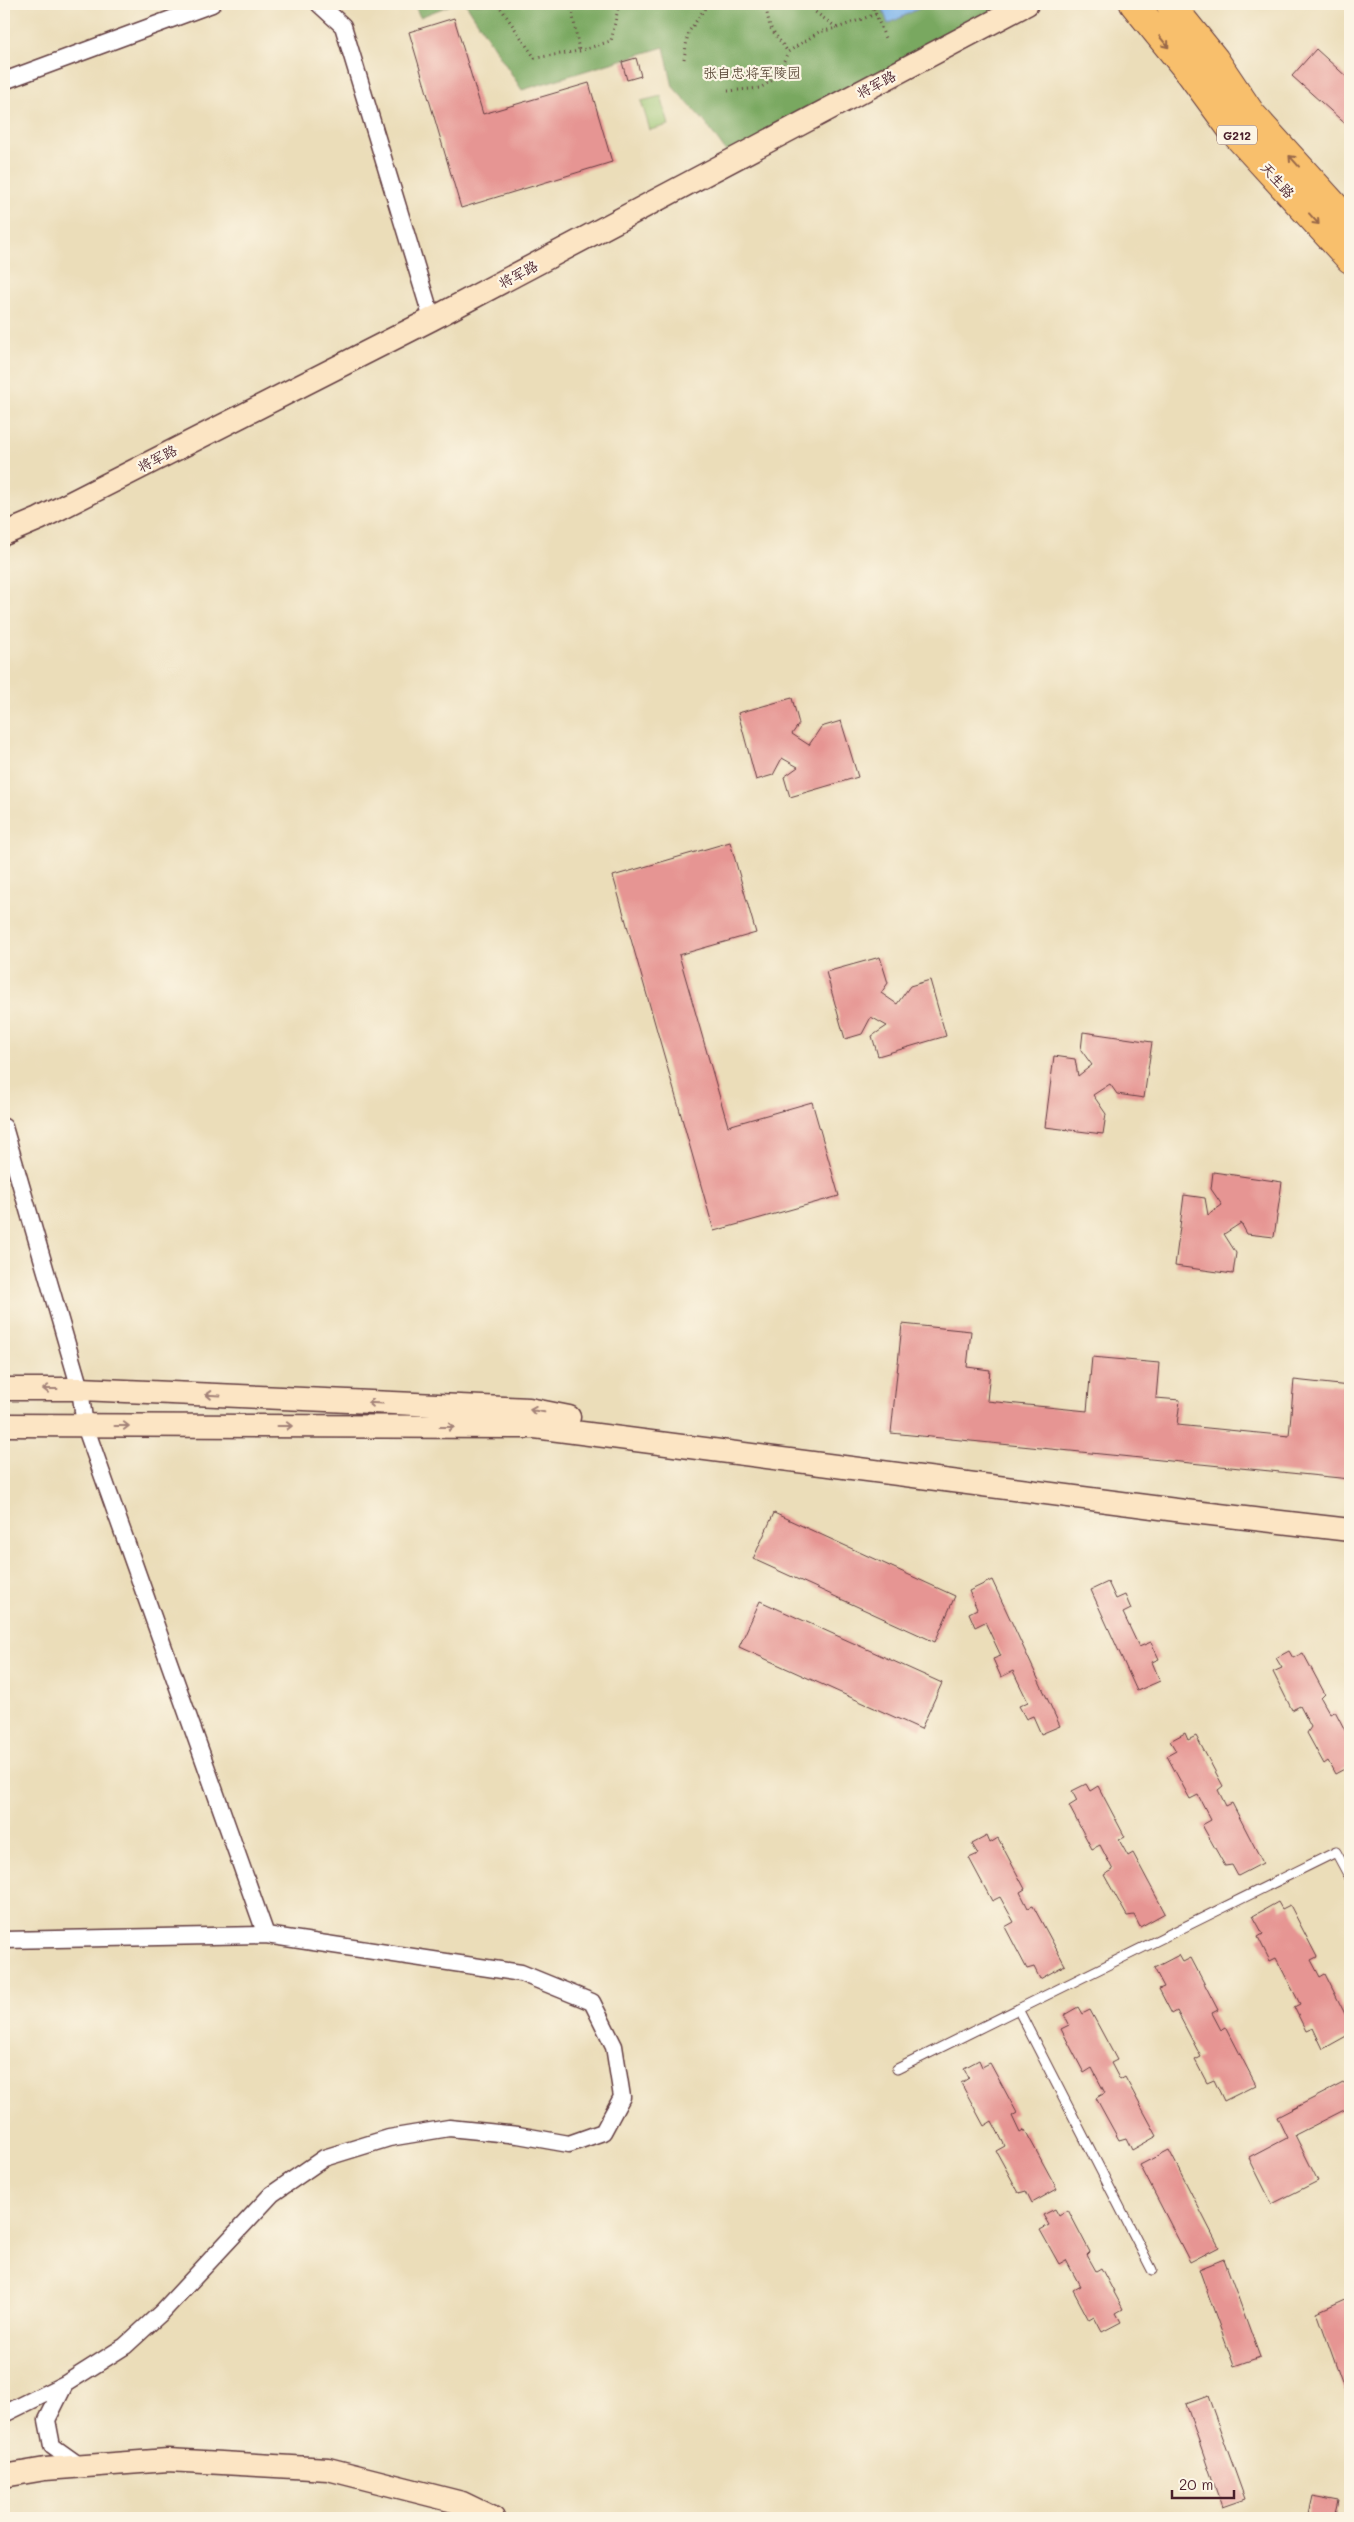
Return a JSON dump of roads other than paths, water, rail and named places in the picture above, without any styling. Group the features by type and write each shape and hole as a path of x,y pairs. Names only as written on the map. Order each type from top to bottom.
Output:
{"highway":[{"name":"天生路","path":"1134,4 1234,131 1350,259"},
{"name":"天生路","path":"1170,4 1215,60 1252,114 1350,223"}],"street":[{"path":"4,80 212,4"},
{"path":"319,4 343,26 432,319"},
{"name":"将军路","path":"4,534 432,319 1027,4"},
{"path":"4,1127 80,1389 84,1426 266,1935"},
{"path":"4,1389 80,1389 530,1410 791,1459"},
{"path":"4,1425 535,1427 1176,1510 1350,1530"},
{"path":"4,1940 266,1935 521,1973 592,2002 614,2046 622,2097 603,2132 569,2144 518,2135 449,2128 389,2138 324,2158 272,2194 162,2312 125,2346 65,2384 4,2414"},
{"path":"65,2384 47,2420 52,2446 80,2466"},
{"path":"4,2476 80,2466 168,2460 328,2468 462,2503 493,2518"}],"lane":[{"path":"897,2069 1336,1852 1350,1878"},
{"path":"1018,2009 1152,2270"}],"water":[{"path":"881,4 928,4 888,24"}],"park label":[{"name":"张自忠将军陵园","path":"752,72"}]}
